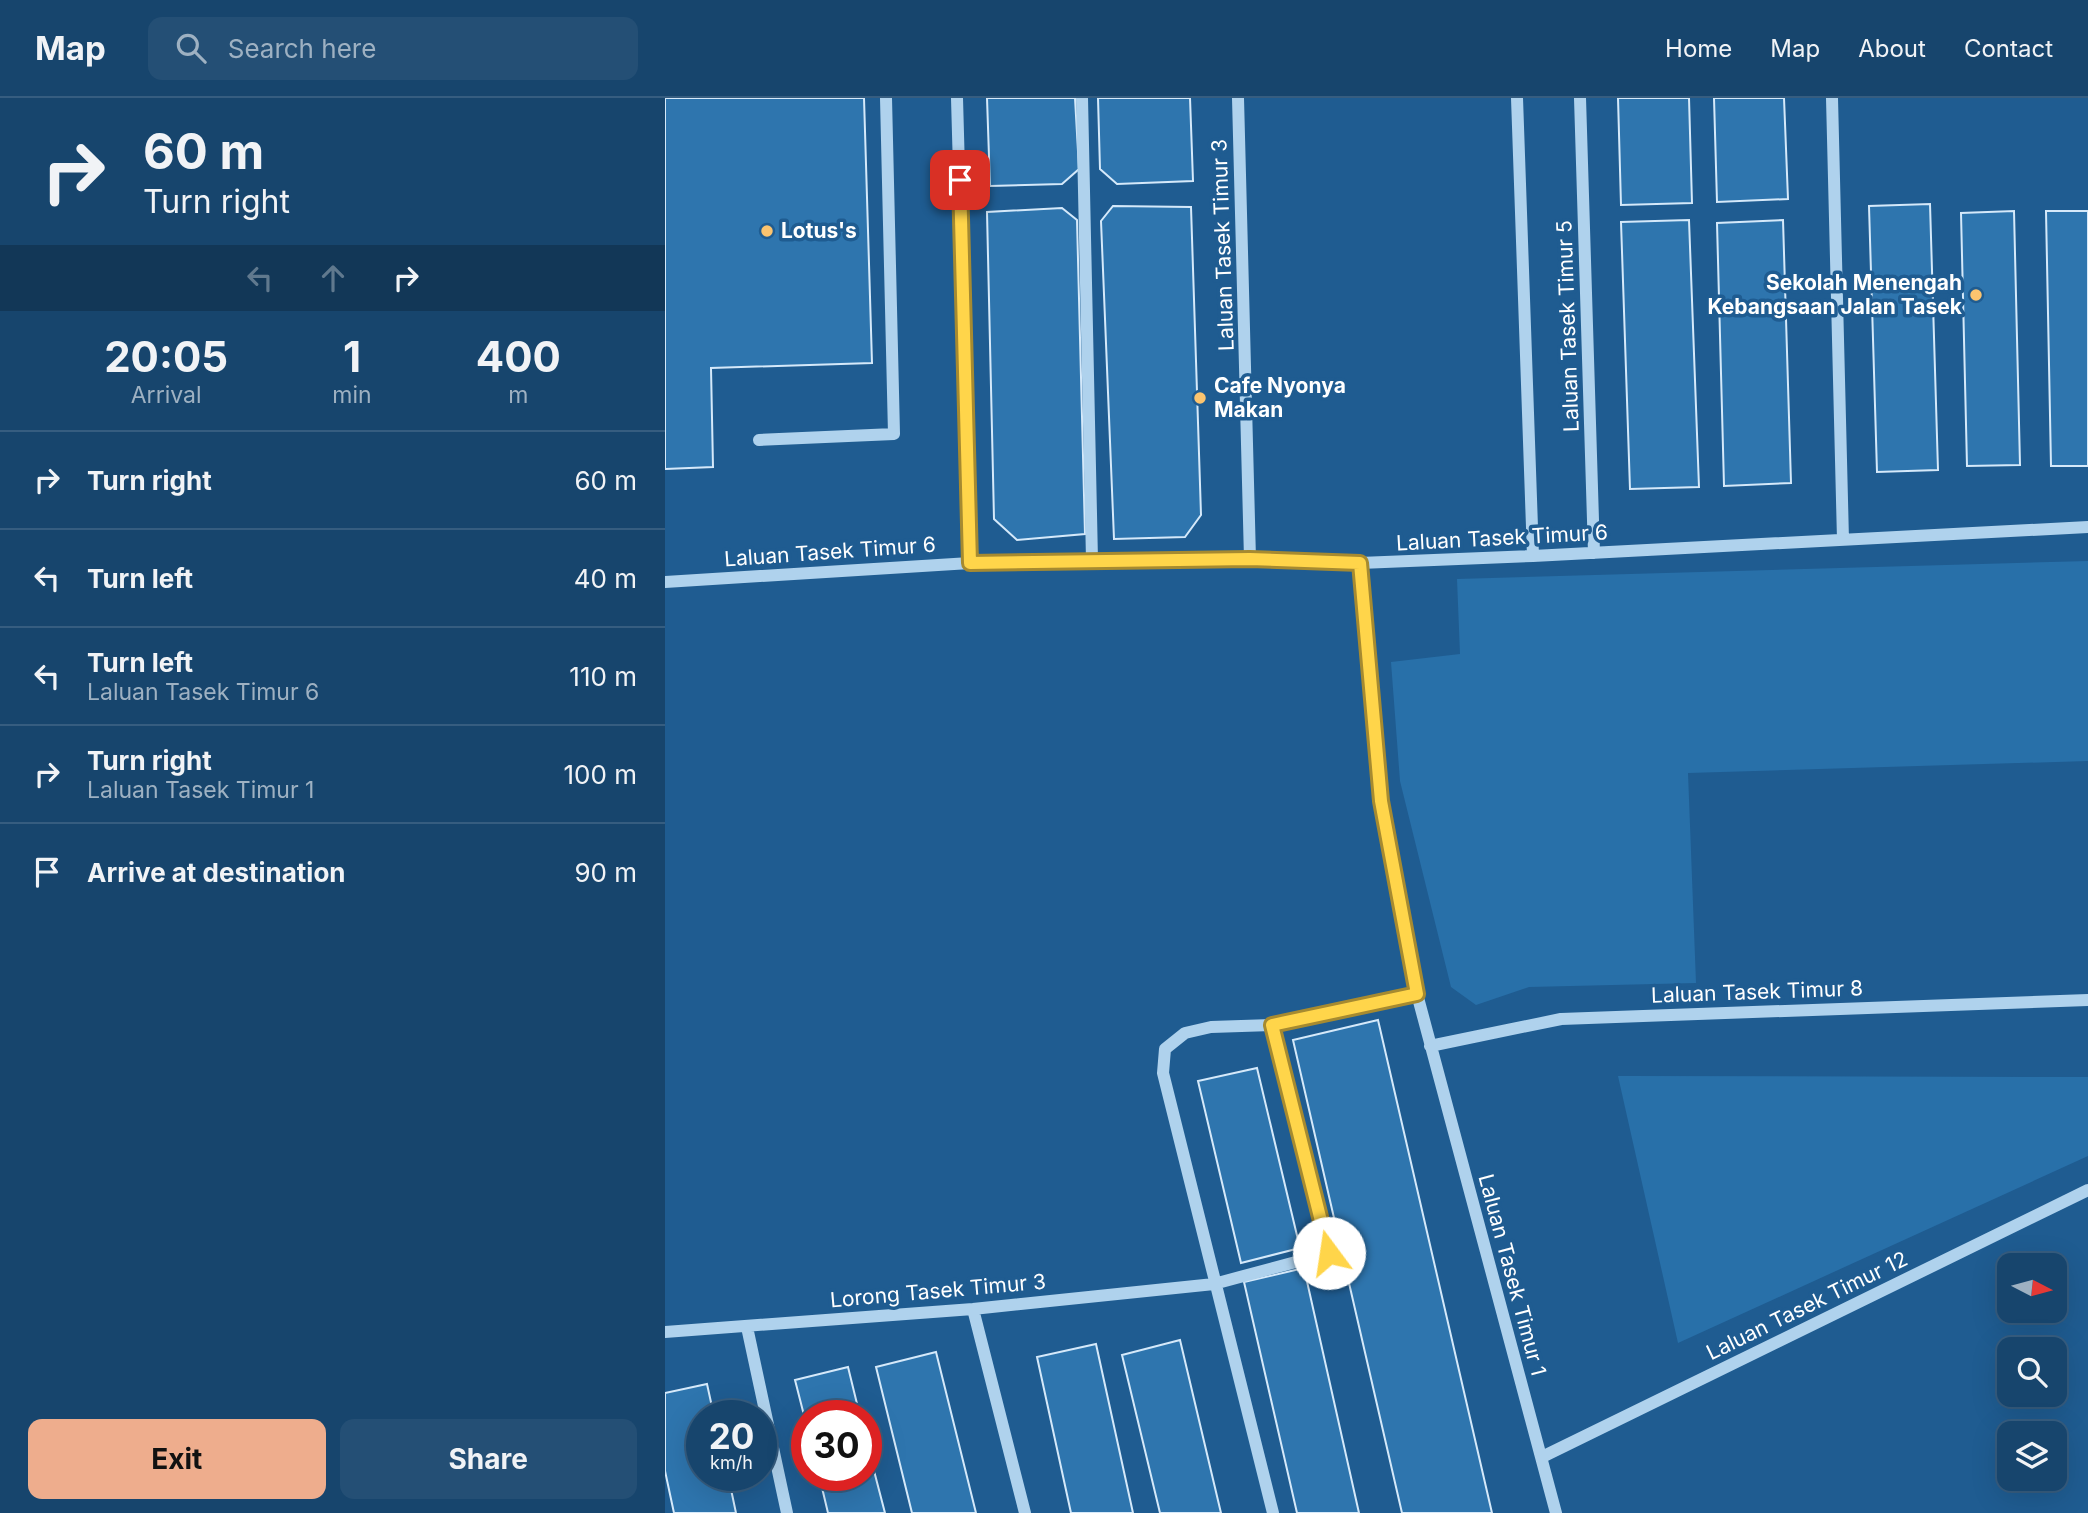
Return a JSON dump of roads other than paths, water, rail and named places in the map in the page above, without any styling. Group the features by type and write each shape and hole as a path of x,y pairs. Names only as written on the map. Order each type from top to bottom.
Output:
{"street":[{"path":"759,440 894,434 886,98"},
{"path":"957,98 970,563"},
{"path":"1082,98 1093,560"},
{"name":"Laluan Tasek Timur 3","path":"1238,98 1250,559"},
{"path":"1517,98 1533,556"},
{"name":"Laluan Tasek Timur 5","path":"1580,98 1594,553"},
{"path":"1832,98 1843,540"},
{"name":"Laluan Tasek Timur 6","path":"665,582 970,563 1250,559 1360,563 2088,527"},
{"name":"Laluan Tasek Timur 1","path":"1360,563 1381,801 1417,994 1556,1513"},
{"path":"1273,1513 1163,1073 1165,1049 1185,1034 1211,1027 1272,1025 1417,994"},
{"name":"Laluan Tasek Timur 8","path":"1430,1046 1561,1018 2088,1000"},
{"name":"Lorong Tasek Timur 3","path":"665,1332 973,1309 1214,1284 1329,1253 1272,1025"},
{"name":"Laluan Tasek Timur 12","path":"1542,1457 2088,1190"},
{"path":"973,1309 1024,1513"},
{"path":"747,1327 787,1513"}],"place":[{"name":"Lotus's","path":"767,231"},
{"name":"Sekolah Menengah Kebangsaan Jalan Tasek","path":"1976,295"},
{"name":"Cafe Nyonya Makan","path":"1200,398"}]}
